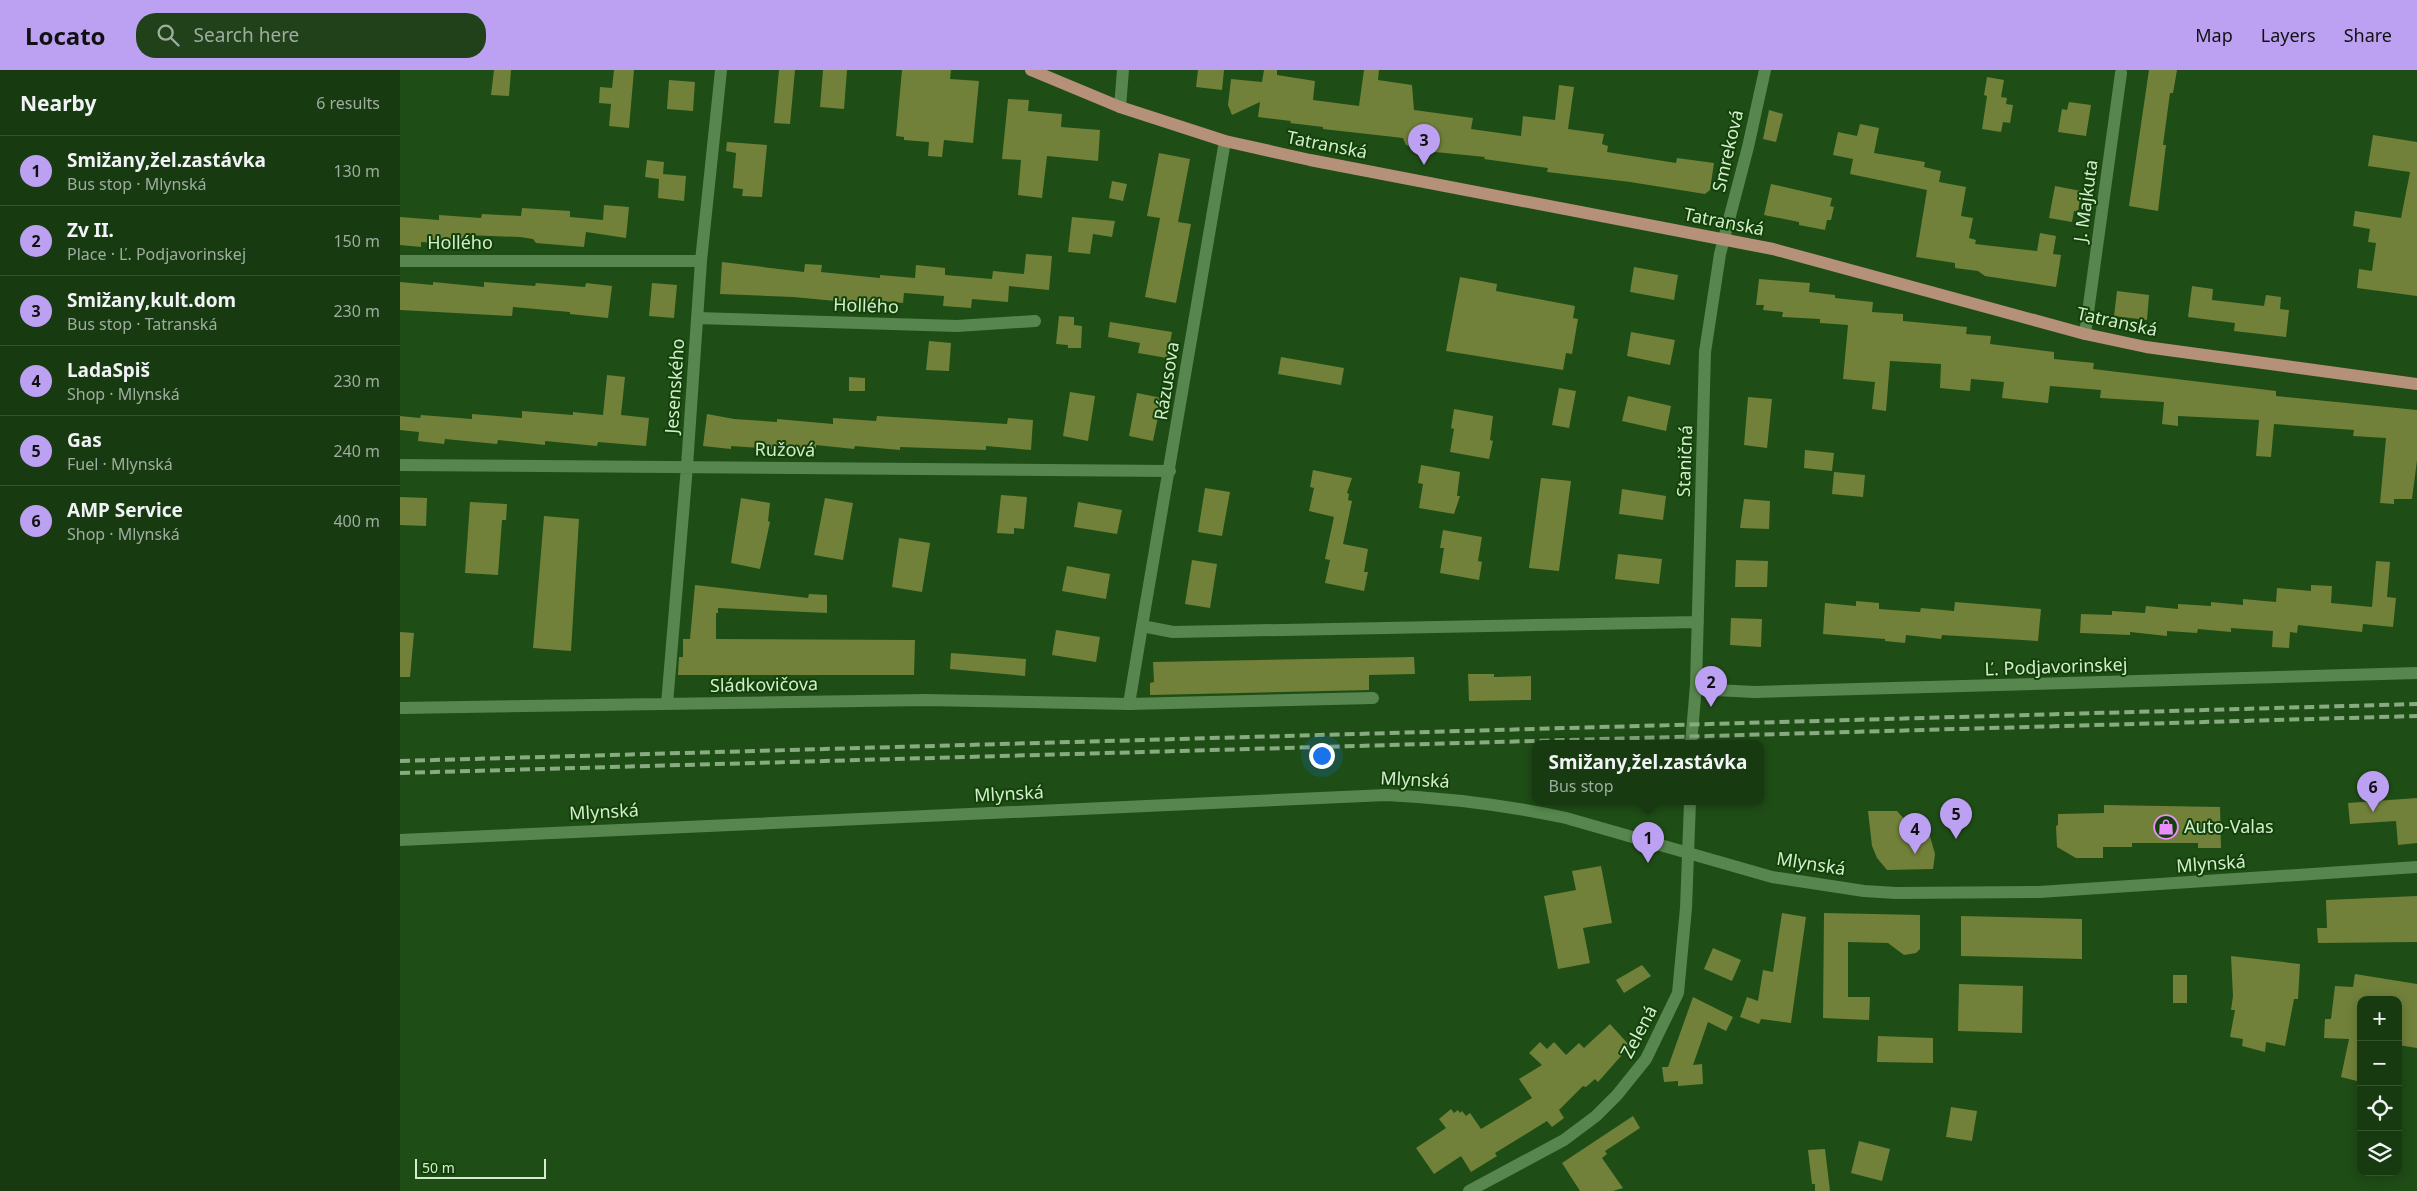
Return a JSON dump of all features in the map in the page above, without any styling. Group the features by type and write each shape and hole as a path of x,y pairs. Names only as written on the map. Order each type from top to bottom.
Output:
{"main road":[{"name":"Tatranská","path":"1031,70 1120,106 1225,141 1310,160 1724,239 1782,252 2084,334 2146,347 2417,384"}],"street":[{"name":"Jesenského","path":"667,704 687,466 701,261 721,70"},
{"path":"1120,106 1123,70"},
{"name":"Smreková","path":"1724,239 1748,147 1764,70"},
{"name":"J. Majkuta","path":"2084,334 2121,73"},
{"name":"Rázusova","path":"1129,704 1225,141"},
{"name":"Staničná","path":"1696,686 1705,352 1724,239"},
{"name":"Hollého","path":"400,261 701,261"},
{"name":"Hollého","path":"697,318 957,326 1035,321"},
{"name":"Ružová","path":"400,465 1170,471"},
{"path":"1142,626 1173,632 1698,622"},
{"name":"Ľ. Podjavorinskej","path":"1696,686 1714,690 1755,692 2417,673"},
{"path":"1691,740 1696,686"},
{"name":"Sládkovičova","path":"400,708 925,700 1129,704 1373,698"},
{"name":"Mlynská","path":"400,840 1386,795 1466,800 1537,812 1566,818 1772,877 1864,890 1927,894 2039,892 2417,868"},
{"name":"Zelená","path":"1469,1191 1564,1140 1596,1116 1617,1095 1646,1059 1678,993 1686,908 1690,805"}],"building":[{"path":"494,70 511,70 509,96 491,95"},
{"path":"614,70 634,70 629,128 609,126 611,104 599,103 600,87 612,88"},
{"path":"779,70 795,70 790,124 774,123"},
{"path":"823,70 847,70 844,109 820,107"},
{"path":"902,70 951,70 950,79 979,81 973,143 944,140 942,157 928,156 929,142 904,140 904,137 896,136"},
{"path":"1198,70 1224,70 1222,90 1196,87"},
{"path":"1264,70 1277,70 1277,75 1315,81 1313,100 1359,106 1364,70 1379,70 1378,80 1412,85 1414,110 1473,118 1471,129 1521,136 1523,116 1555,120 1559,85 1574,87 1568,129 1604,134 1602,144 1608,146 1607,152 1676,163 1677,158 1714,163 1710,190 1705,194 1630,182 1547,172 1548,168 1484,159 1485,157 1435,152 1406,145 1403,138 1323,129 1323,127 1290,123 1291,121 1258,117 1260,102 1232,115 1228,105 1231,79 1262,82"},
{"path":"2149,70 2177,70 2173,93 2170,93 2163,145 2166,145 2158,211 2129,206"},
{"path":"1987,77 2004,80 2001,97 2007,98 2006,104 2013,105 2010,123 2003,122 2001,132 1982,129 1987,96 1984,95"},
{"path":"669,80 695,82 693,111 667,109"},
{"path":"1008,99 1029,100 1028,111 1062,114 1061,127 1100,130 1098,161 1047,156 1042,198 1018,195 1021,160 1002,159"},
{"path":"2069,102 2091,105 2086,136 2058,132 2062,109 2067,110"},
{"path":"1769,110 1783,114 1776,142 1763,139"},
{"path":"1860,124 1879,128 1874,153 1925,162 1924,167 1941,171 1939,182 1966,187 1961,216 1973,218 1969,238 1976,240 1975,244 2037,251 2040,233 2056,236 2053,254 2061,255 2056,287 1985,276 1978,271 1955,268 1955,263 1916,257 1927,190 1850,174 1853,159 1833,155 1838,132 1857,136"},
{"path":"2373,135 2417,142 2417,296 2357,288 2359,269 2372,271 2376,243 2368,242 2370,229 2353,226 2355,211 2401,218 2410,172 2368,166"},
{"path":"727,142 767,145 762,197 742,196 743,189 733,188 736,153 726,151"},
{"path":"1159,153 1190,159 1178,222 1191,224 1176,303 1145,297 1160,218 1147,216"},
{"path":"647,160 664,162 663,174 686,176 684,201 658,198 659,179 645,177"},
{"path":"1112,181 1127,184 1123,201 1109,198"},
{"path":"1771,184 1832,198 1830,206 1834,207 1831,220 1827,220 1825,230 1799,225 1799,222 1764,215"},
{"path":"2055,186 2081,191 2078,212 2074,211 2072,222 2049,218"},
{"path":"604,205 629,207 626,238 586,232 584,247 536,243 533,239 520,237 466,235 465,245 421,242 421,247 400,245 400,217 439,220 439,215 481,218 482,214 521,216 522,208 570,211 570,217 603,220"},
{"path":"1072,217 1115,221 1112,237 1093,234 1090,254 1068,252"},
{"path":"1026,254 1052,256 1049,290 1009,286 1008,302 972,299 971,308 943,306 944,296 904,293 903,303 869,300 868,304 793,297 720,294 722,262 804,272 805,264 822,265 821,272 880,278 880,275 915,278 916,265 945,268 945,275 992,279 993,271 1024,274"},
{"path":"1634,267 1678,275 1674,300 1630,292"},
{"path":"1460,277 1497,284 1496,291 1575,306 1573,318 1578,319 1572,354 1566,353 1563,370 1446,351"},
{"path":"1759,279 1810,283 1809,292 1835,295 1835,298 1873,302 1872,312 1903,314 1903,321 1967,327 1966,334 1991,336 1990,344 2054,352 2054,359 2094,363 2093,369 2276,391 2276,396 2417,410 2417,460 2412,499 2394,499 2394,504 2380,503 2386,438 2353,436 2354,430 2274,424 2271,457 2256,456 2259,420 2178,416 2178,426 2162,424 2164,402 2100,398 2101,390 2050,386 2048,403 2002,398 2004,382 1971,379 1970,391 1940,388 1941,364 1890,361 1886,411 1872,409 1875,382 1843,379 1848,325 1820,323 1820,319 1782,317 1783,312 1763,310 1764,305 1756,305"},
{"path":"400,282 433,285 433,282 484,287 484,282 535,286 536,283 585,287 586,283 612,286 608,318 570,314 570,312 513,307 512,316 400,310"},
{"path":"652,283 677,285 674,318 649,316"},
{"path":"2192,286 2213,289 2212,300 2264,306 2266,295 2281,297 2280,309 2289,310 2286,337 2234,331 2235,323 2188,317"},
{"path":"2117,291 2149,295 2147,320 2114,316"},
{"path":"1059,316 1074,317 1074,325 1082,326 1081,348 1068,348 1068,345 1056,344"},
{"path":"1110,322 1172,332 1167,358 1138,353 1140,343 1108,337"},
{"path":"1631,332 1675,340 1670,365 1627,356"},
{"path":"929,341 951,343 949,371 926,370"},
{"path":"1281,357 1344,368 1341,385 1278,374"},
{"path":"607,375 625,377 621,415 649,418 646,446 598,442 597,446 545,441 545,445 498,440 497,444 445,439 444,444 418,441 419,432 400,430 400,416 420,418 421,415 472,419 472,414 522,418 522,411 573,415 573,412 603,415"},
{"path":"849,377 865,378 865,391 849,391"},
{"path":"1559,388 1576,391 1569,428 1552,425"},
{"path":"1070,392 1095,396 1088,441 1063,436"},
{"path":"1137,393 1162,398 1153,441 1129,436"},
{"path":"1628,396 1671,406 1666,431 1622,421"},
{"path":"1748,397 1772,399 1767,448 1744,445"},
{"path":"1454,409 1493,416 1490,440 1493,441 1489,459 1450,452 1454,429 1451,428"},
{"path":"707,414 734,419 777,422 777,419 833,424 833,418 876,421 877,416 1007,424 1008,418 1033,420 1031,450 986,446 986,450 900,447 900,450 855,446 854,449 816,445 816,449 774,445 773,449 731,446 731,449 703,446"},
{"path":"1805,450 1834,453 1832,471 1804,468"},
{"path":"1421,465 1460,472 1457,496 1460,496 1454,514 1419,508 1423,484 1418,483"},
{"path":"1313,470 1352,478 1347,493 1349,494 1348,500 1352,501 1343,544 1368,549 1364,572 1368,572 1364,591 1325,583 1330,560 1325,559 1334,517 1309,511 1314,488 1310,487"},
{"path":"1834,472 1865,475 1863,497 1832,494"},
{"path":"1541,478 1571,481 1559,571 1529,568"},
{"path":"1205,488 1230,492 1222,536 1198,532"},
{"path":"1622,489 1666,496 1663,520 1619,514"},
{"path":"1001,495 1027,497 1024,529 1014,528 1014,534 997,533"},
{"path":"400,497 427,498 426,526 400,525"},
{"path":"741,498 770,503 768,521 770,522 760,569 731,563"},
{"path":"825,498 853,503 843,560 814,555"},
{"path":"1744,499 1770,501 1769,529 1740,528"},
{"path":"470,502 507,504 506,520 502,520 498,575 465,573"},
{"path":"1078,502 1122,510 1117,534 1074,527"},
{"path":"544,516 579,519 571,651 533,648"},
{"path":"1443,530 1482,537 1478,561 1482,562 1479,580 1440,573 1444,548 1440,548"},
{"path":"899,538 930,543 922,592 892,587"},
{"path":"1618,554 1662,559 1659,584 1615,579"},
{"path":"1192,560 1217,564 1210,608 1185,604"},
{"path":"1736,560 1768,561 1767,587 1735,587"},
{"path":"2376,561 2390,562 2387,597 2396,598 2393,627 2363,624 2362,632 2298,625 2297,633 2290,632 2289,648 2272,647 2273,631 2231,628 2231,632 2198,629 2197,633 2167,631 2167,636 2130,632 2130,635 2080,633 2081,614 2112,615 2112,611 2145,613 2146,606 2178,609 2178,604 2211,606 2211,602 2243,605 2243,599 2276,602 2277,588 2311,591 2311,585 2332,586 2331,603 2372,607"},
{"path":"1067,566 1110,574 1106,599 1062,591"},
{"path":"695,585 808,598 809,594 827,595 827,613 718,608 718,613 716,613 716,639 915,640 914,675 678,675 679,657 683,657 683,639 690,639"},
{"path":"1856,601 1879,603 1879,609 1920,612 1921,608 1954,611 1955,602 2041,609 2038,641 1942,635 1941,639 1906,635 1905,643 1885,641 1885,639 1823,634 1825,603 1856,606"},
{"path":"1731,618 1762,619 1761,647 1730,645"},
{"path":"1056,630 1100,637 1096,662 1052,655"},
{"path":"400,632 414,633 410,677 400,677"},
{"path":"951,653 1026,659 1025,676 950,669"},
{"path":"1414,657 1415,674 1369,675 1369,690 1150,695 1150,683 1154,682 1153,662"},
{"path":"1468,674 1494,674 1494,677 1531,676 1531,700 1469,701"},
{"path":"2417,798 2417,843 2398,845 2396,821 2350,824 2348,803"},
{"path":"2104,805 2220,807 2221,848 2198,848 2198,843 2132,843 2132,847 2103,847 2103,858 2076,858 2057,847 2056,826 2058,825 2058,814 2104,813"},
{"path":"1868,811 1897,811 1914,830 1928,829 1935,854 1933,869 1887,870 1877,858 1872,846"},
{"path":"1601,866 1612,923 1583,928 1590,963 1558,969 1544,896 1576,890 1572,871"},
{"path":"2417,896 2417,942 2318,943 2317,928 2327,928 2326,900"},
{"path":"1782,913 1806,917 1791,1023 1761,1019 1759,1024 1740,1017 1747,997 1758,1001 1763,970 1773,972"},
{"path":"1824,913 1920,915 1920,949 1916,953 1904,955 1888,943 1848,942 1848,997 1870,997 1869,1020 1823,1018"},
{"path":"1961,916 2082,919 2082,959 1961,956"},
{"path":"1713,948 1741,960 1732,981 1704,969"},
{"path":"2231,956 2300,964 2298,999 2294,999 2285,1046 2266,1042 2265,1052 2242,1046 2243,1039 2230,1037 2235,1010 2231,1010 2233,996"},
{"path":"1642,965 1651,976 1624,993 1616,980"},
{"path":"2355,974 2417,984 2417,1048 2402,1046 2402,996 2357,996 2357,1081 2341,1077 2349,1039 2324,1038 2325,1019 2331,1019 2335,986 2353,987"},
{"path":"2173,975 2187,975 2187,1003 2173,1003"},
{"path":"1959,984 2023,986 2022,1033 1958,1031"},
{"path":"1693,997 1733,1017 1726,1031 1708,1022 1693,1065 1702,1064 1703,1084 1678,1086 1678,1081 1664,1082 1662,1067 1668,1067"},
{"path":"1610,1024 1630,1046 1598,1082 1595,1079 1586,1087 1583,1086 1559,1110 1564,1118 1552,1127 1547,1121 1495,1153 1497,1156 1471,1172 1461,1156 1434,1174 1416,1148 1446,1128 1439,1119 1451,1109 1454,1113 1458,1110 1460,1113 1462,1111 1466,1116 1470,1113 1481,1129 1532,1098 1519,1079 1542,1065 1529,1053 1540,1042 1547,1049 1554,1042 1566,1055 1579,1043 1584,1048"},
{"path":"1878,1036 1933,1038 1933,1063 1877,1062"},
{"path":"1951,1107 1977,1111 1972,1141 1946,1137"},
{"path":"1633,1116 1640,1128 1605,1151 1607,1154 1602,1158 1623,1188 1613,1191 1580,1191 1562,1163"},
{"path":"1859,1141 1890,1149 1882,1181 1851,1173"},
{"path":"1825,1149 1830,1191 1815,1191 1815,1184 1812,1184 1808,1150"}],"railway":[{"path":"400,761 2417,704"},
{"path":"1568,740 2417,716"},
{"path":"400,773 1532,741"}],"place":[{"name":"Smižany,kult.dom","path":"1424,165"},
{"name":"Zv II.","path":"1711,707"},
{"name":"AMP Service","path":"2373,812"},
{"name":"Auto-Valas","path":"2166,827"},
{"name":"Gas","path":"1956,839"},
{"name":"LadaSpiš","path":"1915,854"},
{"name":"Smižany,žel.zastávka","path":"1648,863"}]}
